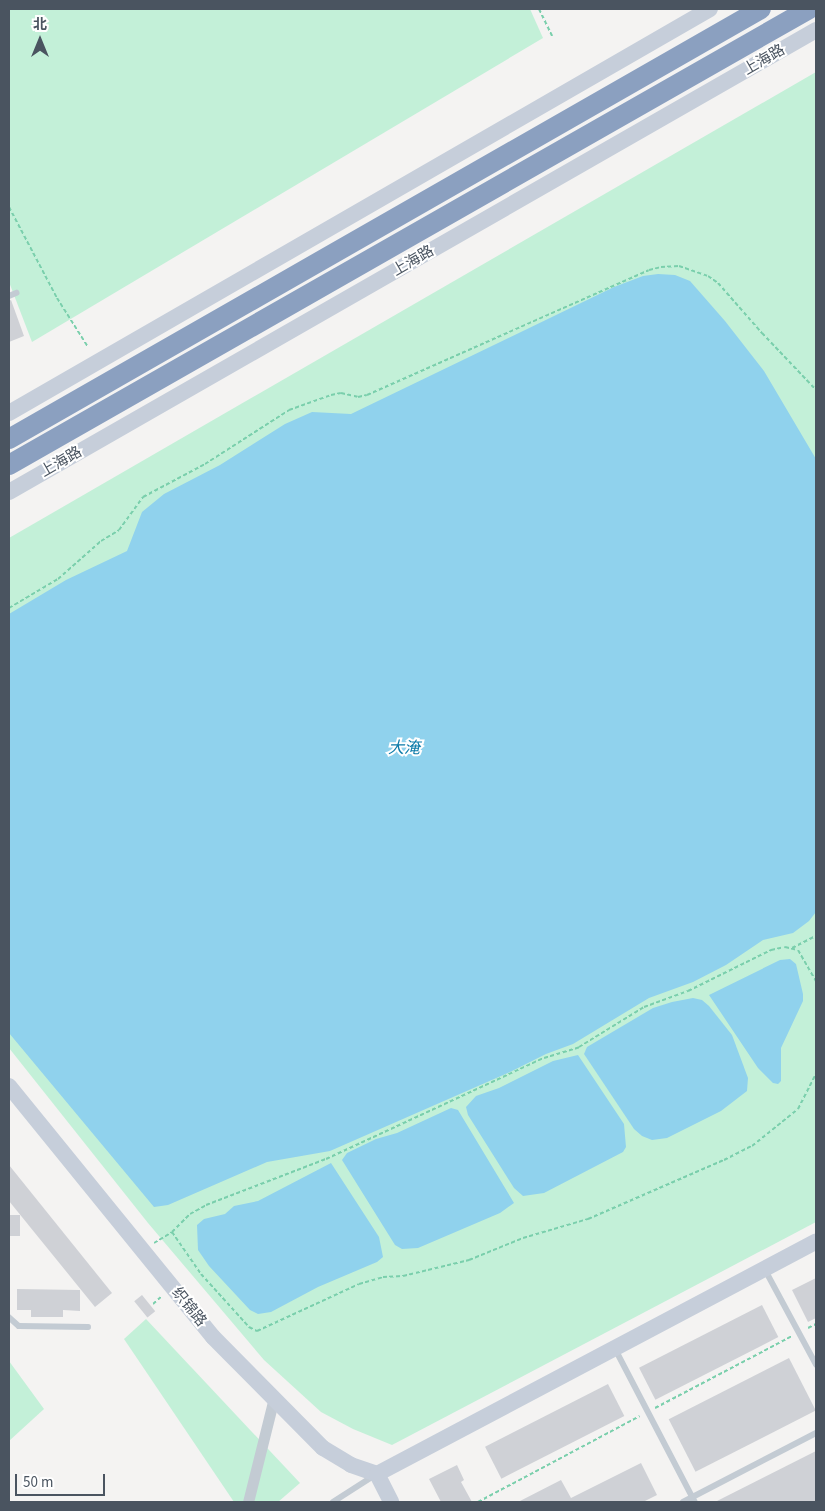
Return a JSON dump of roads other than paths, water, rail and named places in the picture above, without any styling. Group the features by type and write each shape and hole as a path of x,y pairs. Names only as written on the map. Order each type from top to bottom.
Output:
{"highway":[{"path":"9,439 761,9"},
{"name":"上海路","path":"9,464 809,9"}],"main road":[{"path":"9,413 710,9"},
{"name":"上海路","path":"9,492 816,30"},
{"name":"织锦路","path":"9,1086 213,1337 323,1448 351,1465 377,1474"},
{"path":"391,1502 377,1474 816,1242"}],"street":[{"path":"248,1502 274,1398"}],"lane":[{"path":"9,296 16,293"},
{"path":"765,1269 816,1364"},
{"path":"9,1317 19,1326 88,1327"},
{"path":"615,1348 694,1500"},
{"path":"684,1502 694,1500 816,1433"},
{"path":"333,1502 377,1474"}],"water":[{"name":"大淹","path":"658,274 675,275 690,281 725,321 764,371 816,459 816,912 809,921 793,933 763,940 726,965 693,982 649,998 573,1044 546,1054 510,1072 330,1151 267,1162 168,1205 154,1207 9,1033 9,614 66,580 127,551 142,512 164,494 220,465 285,424 312,412 351,414 614,287 643,276"},
{"path":"790,959 796,964 803,1001 781,1048 781,1081 778,1084 773,1083 758,1068 709,995 780,960"},
{"path":"693,998 702,1000 709,1006 732,1035 748,1078 747,1091 721,1111 667,1138 652,1140 642,1136 634,1129 584,1054 587,1047 653,1008"},
{"path":"578,1055 624,1124 626,1147 623,1152 544,1193 523,1196 514,1188 468,1115 466,1107 476,1096 499,1088 553,1061"},
{"path":"451,1108 458,1110 514,1203 500,1213 418,1248 402,1249 395,1245 342,1160 347,1153 376,1139 397,1133"},
{"path":"331,1163 379,1237 383,1257 377,1262 318,1287 271,1312 258,1314 250,1310 209,1266 198,1250 197,1225 204,1219 225,1214 234,1206 258,1201"}]}
